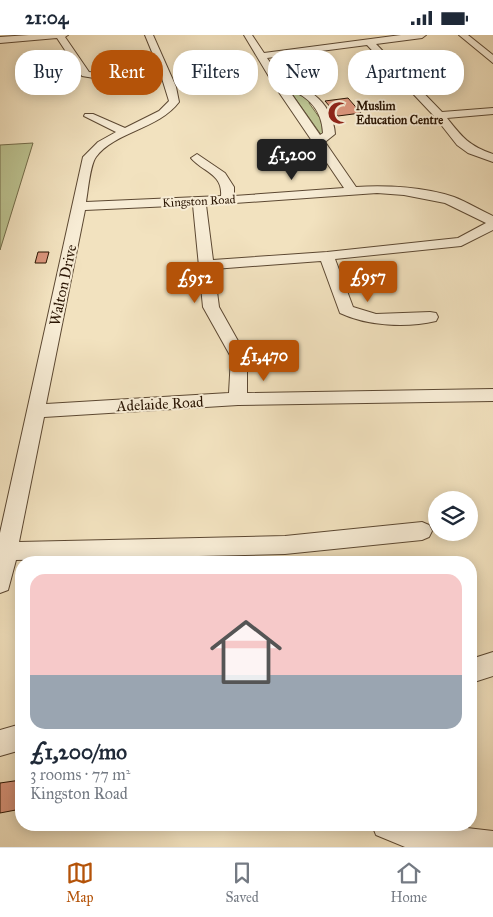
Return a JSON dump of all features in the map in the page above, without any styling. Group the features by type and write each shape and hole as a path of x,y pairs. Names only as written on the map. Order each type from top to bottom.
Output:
{"street":[{"path":"0,40 62,35 86,74 106,77 164,72"},
{"name":"Walton Drive","path":"0,583 89,157 102,144 163,113 174,102 149,35"},
{"path":"248,35 268,67"},
{"path":"261,56 422,35"},
{"path":"462,35 493,60"},
{"path":"370,43 439,115 461,143 472,151 493,158"},
{"path":"286,95 352,190"},
{"path":"306,95 321,107 327,116 329,134 319,141"},
{"path":"439,115 493,111"},
{"path":"89,116 125,132"},
{"path":"197,157 221,176 228,187 227,199"},
{"name":"Kingston Road","path":"80,206 199,201 377,189 404,191 449,200 493,223"},
{"path":"199,201 211,307 238,357 238,399"},
{"path":"206,265 326,256 461,242 493,223"},
{"path":"326,256 346,310 358,317 374,319 430,317"},
{"name":"Adelaide Road","path":"36,411 238,399 493,395"},
{"path":"6,551 285,545 422,531"},
{"path":"477,669 493,664"},
{"path":"0,743 15,739"},
{"path":"401,831 413,836 493,845"}],"green space":[{"path":"293,95 301,95 310,101 309,103 319,117 323,118 328,135 322,136"},
{"path":"33,143 0,250 0,145"}],"building":[{"path":"348,98 361,113 338,116 325,101"},
{"path":"38,252 49,252 46,263 35,263"},
{"path":"15,781 15,810 0,813 0,783"}],"place":[{"name":"Muslim Education Centre","path":"339,113"}]}
